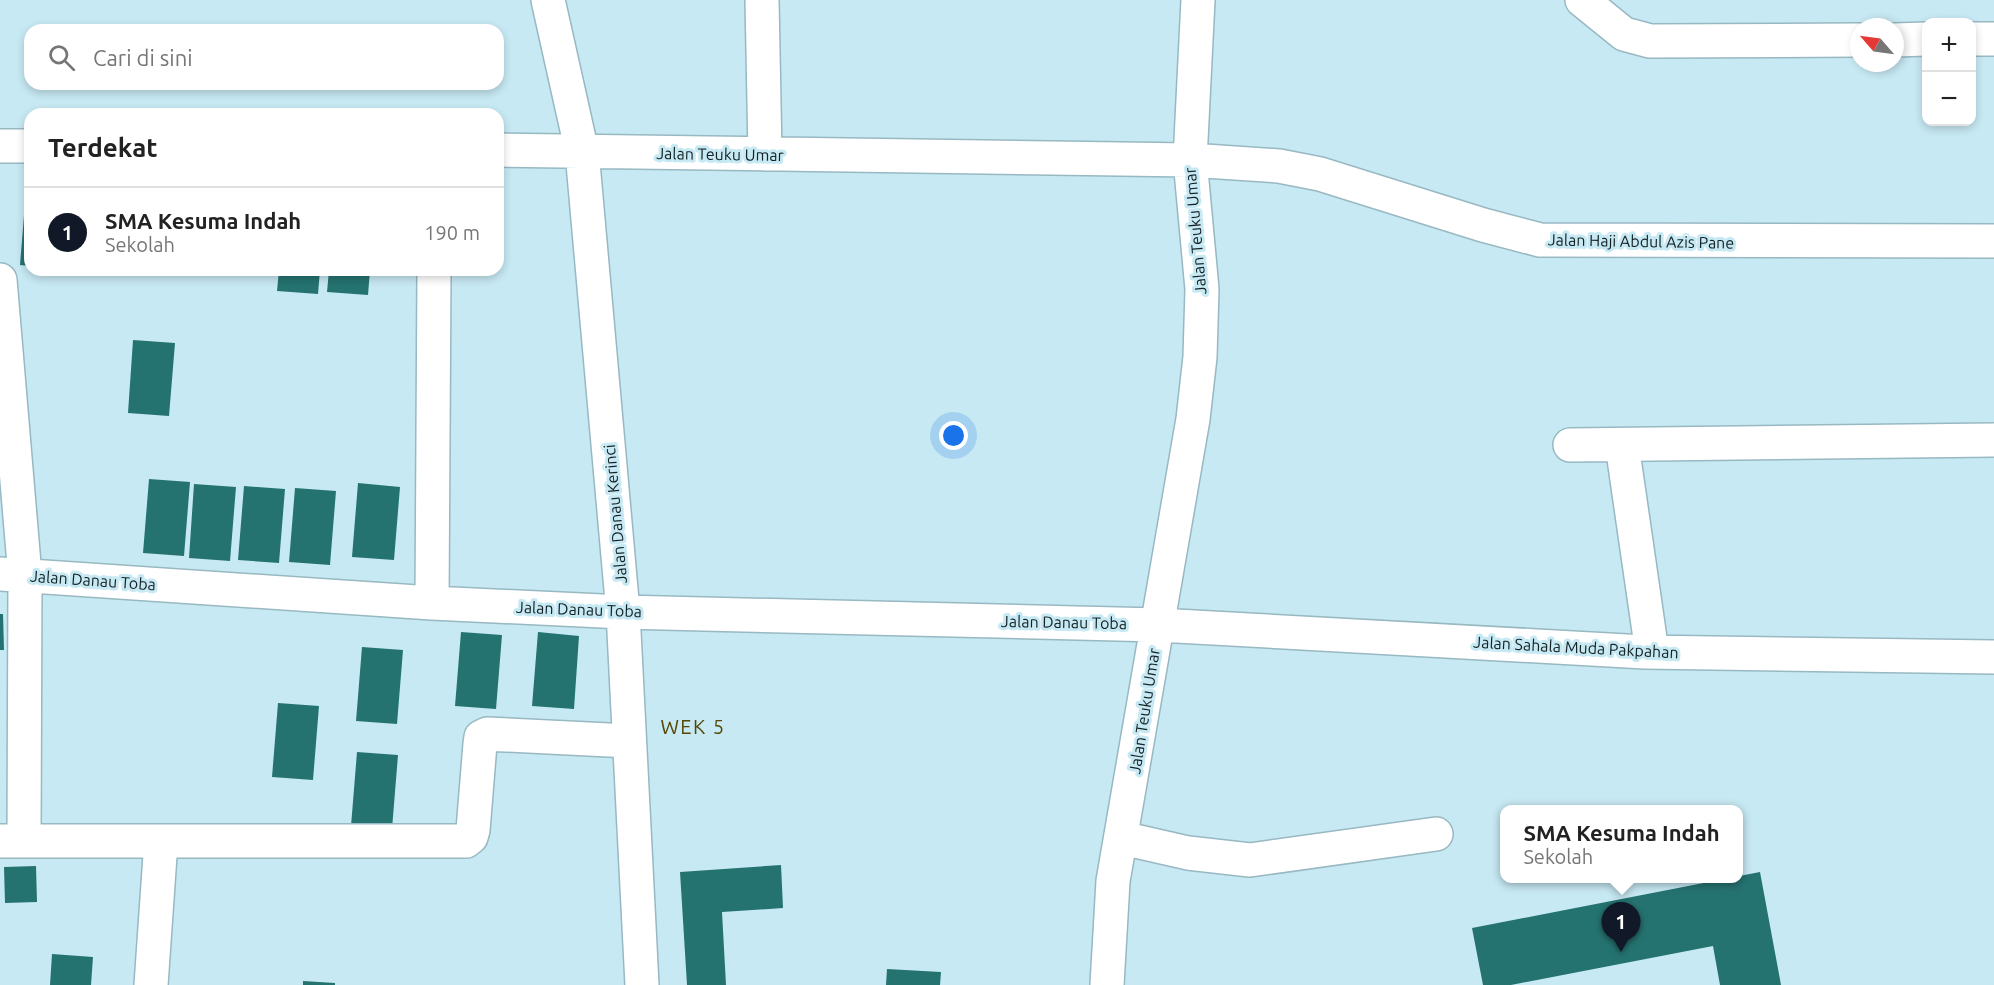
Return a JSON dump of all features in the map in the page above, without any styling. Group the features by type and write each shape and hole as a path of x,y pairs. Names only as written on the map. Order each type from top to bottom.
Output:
{"street":[{"name":"Jalan Danau Kerinci","path":"548,0 582,152 623,612 642,985"},
{"path":"762,0 765,154"},
{"path":"1190,160 1198,0"},
{"path":"1582,0 1624,34 1650,41 1850,40"},
{"path":"1904,40 1922,39"},
{"path":"1976,39 1994,39"},
{"path":"0,146 24,146"},
{"name":"Jalan Teuku Umar","path":"504,150 1190,160 1202,289 1200,357 1193,419 1113,881 1107,985"},
{"name":"Jalan Haji Abdul Azis Pane","path":"1190,160 1280,166 1320,174 1483,225 1540,240 1994,241"},
{"path":"432,603 434,276"},
{"path":"0,280 13,575 12,841 466,841 471,837 473,830 481,737 487,734 629,741"},
{"path":"1570,445 1994,440"},
{"path":"1622,445 1652,652"},
{"name":"Jalan Danau Toba","path":"13,575 432,603 623,612 1158,625"},
{"name":"Jalan Sahala Muda Pakpahan","path":"1158,625 1652,652 1994,657"},
{"path":"1122,838 1188,853 1250,860 1436,834"},
{"path":"151,985 161,841"}],"building":[{"path":"24,216 24,265 20,265"},
{"path":"278,276 320,276 318,294 277,291"},
{"path":"328,276 370,276 368,295 327,292"},
{"path":"133,340 175,343 169,416 128,413"},
{"path":"149,479 190,482 184,556 143,553"},
{"path":"358,483 400,487 394,560 352,557"},
{"path":"194,484 236,487 230,561 189,558"},
{"path":"244,486 285,489 279,563 238,560"},
{"path":"295,488 336,491 330,565 289,562"},
{"path":"0,614 3,614 4,650 0,650"},
{"path":"461,632 502,635 496,709 455,706"},
{"path":"538,632 579,636 574,709 532,706"},
{"path":"362,647 403,650 397,724 356,721"},
{"path":"278,703 319,706 313,780 272,777"},
{"path":"357,752 398,755 392,829 351,826"},
{"path":"781,865 783,908 722,912 726,985 687,985 680,872"},
{"path":"36,866 37,902 5,903 4,867"},
{"path":"1760,872 1781,985 1720,985 1713,946 1511,985 1483,985 1472,928 1703,883 1743,883 1743,875"},
{"path":"52,954 93,957 91,985 50,985"},
{"path":"887,969 941,972 940,985 886,985"},
{"path":"303,981 335,983 335,985 303,985"}],"place":[{"name":"SMA Kesuma Indah","path":"1621,952"}],"district":[{"name":"WEK 5","path":"693,726"}]}
